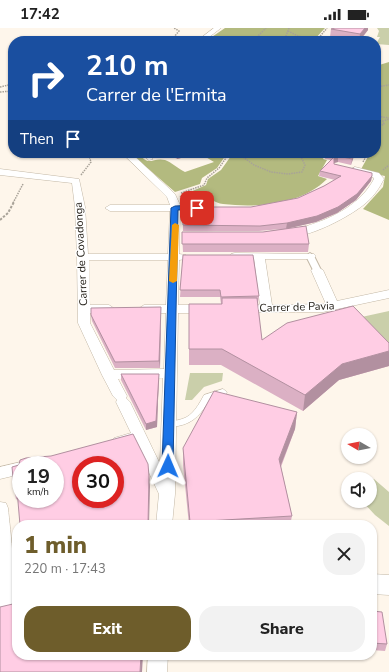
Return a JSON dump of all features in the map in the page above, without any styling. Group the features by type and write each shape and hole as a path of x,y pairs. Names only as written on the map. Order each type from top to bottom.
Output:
{"street":[{"path":"207,36 218,28"},
{"path":"131,158 172,196 179,235 174,257 167,494 164,520"},
{"path":"276,234 305,230 345,213 361,204 370,195 379,178 376,175 344,168"},
{"path":"0,172 76,181"},
{"name":"Carrer de Covadonga","path":"76,181 80,207 84,257 84,322 167,494"},
{"path":"110,208 191,208"},
{"path":"220,256 310,256 333,306"},
{"path":"259,256 266,308"},
{"path":"84,257 190,257"},
{"name":"Carrer de Pavia","path":"84,309 313,308 333,306 389,294"},
{"path":"110,375 171,373"},
{"path":"104,446 140,436"},
{"path":"0,473 12,470"},
{"path":"0,508 4,577 7,599"},
{"path":"377,584 389,585"},
{"path":"157,672 158,660"}],"lane":[{"path":"168,424 183,423 195,417 207,397 223,392"}],"path":[{"path":"174,28 179,31 175,36"},
{"path":"258,36 266,28"},
{"path":"287,36 289,28"},
{"path":"320,36 327,28"},
{"path":"288,31 298,36"},
{"path":"381,126 384,124 383,121 389,119"},
{"path":"76,181 91,162 90,158"},
{"path":"172,196 204,185 207,178 219,168 226,158"},
{"path":"244,158 246,161 271,173 296,174 302,172 305,166 305,162 302,158"},
{"path":"0,220 8,213 27,175"}],"green space":[{"path":"225,28 325,28 318,36 213,36"},
{"path":"377,28 389,28 389,45 381,44 381,36 377,36 379,31"},
{"path":"389,62 389,220 363,209 383,187 385,176 360,171 367,158 381,158 381,64"},
{"path":"136,158 143,158 148,161 161,159 165,160 185,172 214,162 207,158 224,158 217,168 202,178 200,184 175,192"},
{"path":"230,158 323,158 327,160 318,176 327,179 317,188 292,199 278,203 264,205 236,205 223,204 200,196 179,197 206,185 208,179 221,170"},
{"path":"389,311 389,351 357,318"},
{"path":"190,373 223,373 222,381 204,387 192,400 185,400"},
{"path":"377,482 389,492 389,526 368,508 377,508"}],"building":[{"path":"365,28 360,34 331,29"},
{"path":"334,158 334,164 372,173 372,176 357,194 338,207 317,216 287,223 260,226 183,225 183,207 251,207 298,198 341,176 320,171"},
{"path":"306,226 309,244 182,244 182,232 263,232"},
{"path":"183,255 253,255 259,296 221,297 220,290 180,290"},
{"path":"222,298 257,298 262,340 287,323 353,306 389,343 389,351 342,364 305,395 222,349 189,349 189,304 222,304"},
{"path":"161,307 159,361 115,362 91,315 91,308"},
{"path":"121,374 159,374 156,421 146,424"},
{"path":"214,391 297,412 279,459 292,516 224,520 190,520 183,448"},
{"path":"133,434 148,464 148,520 20,520 19,508 64,508 64,456 51,456"},
{"path":"12,604 12,660 141,660 140,672 0,672 0,607"},
{"path":"377,612 382,612 387,644 377,643"}],"slow traffic":[{"path":"173,281 175,225"}],"route":[{"path":"168,466 175,208 197,208"}]}
